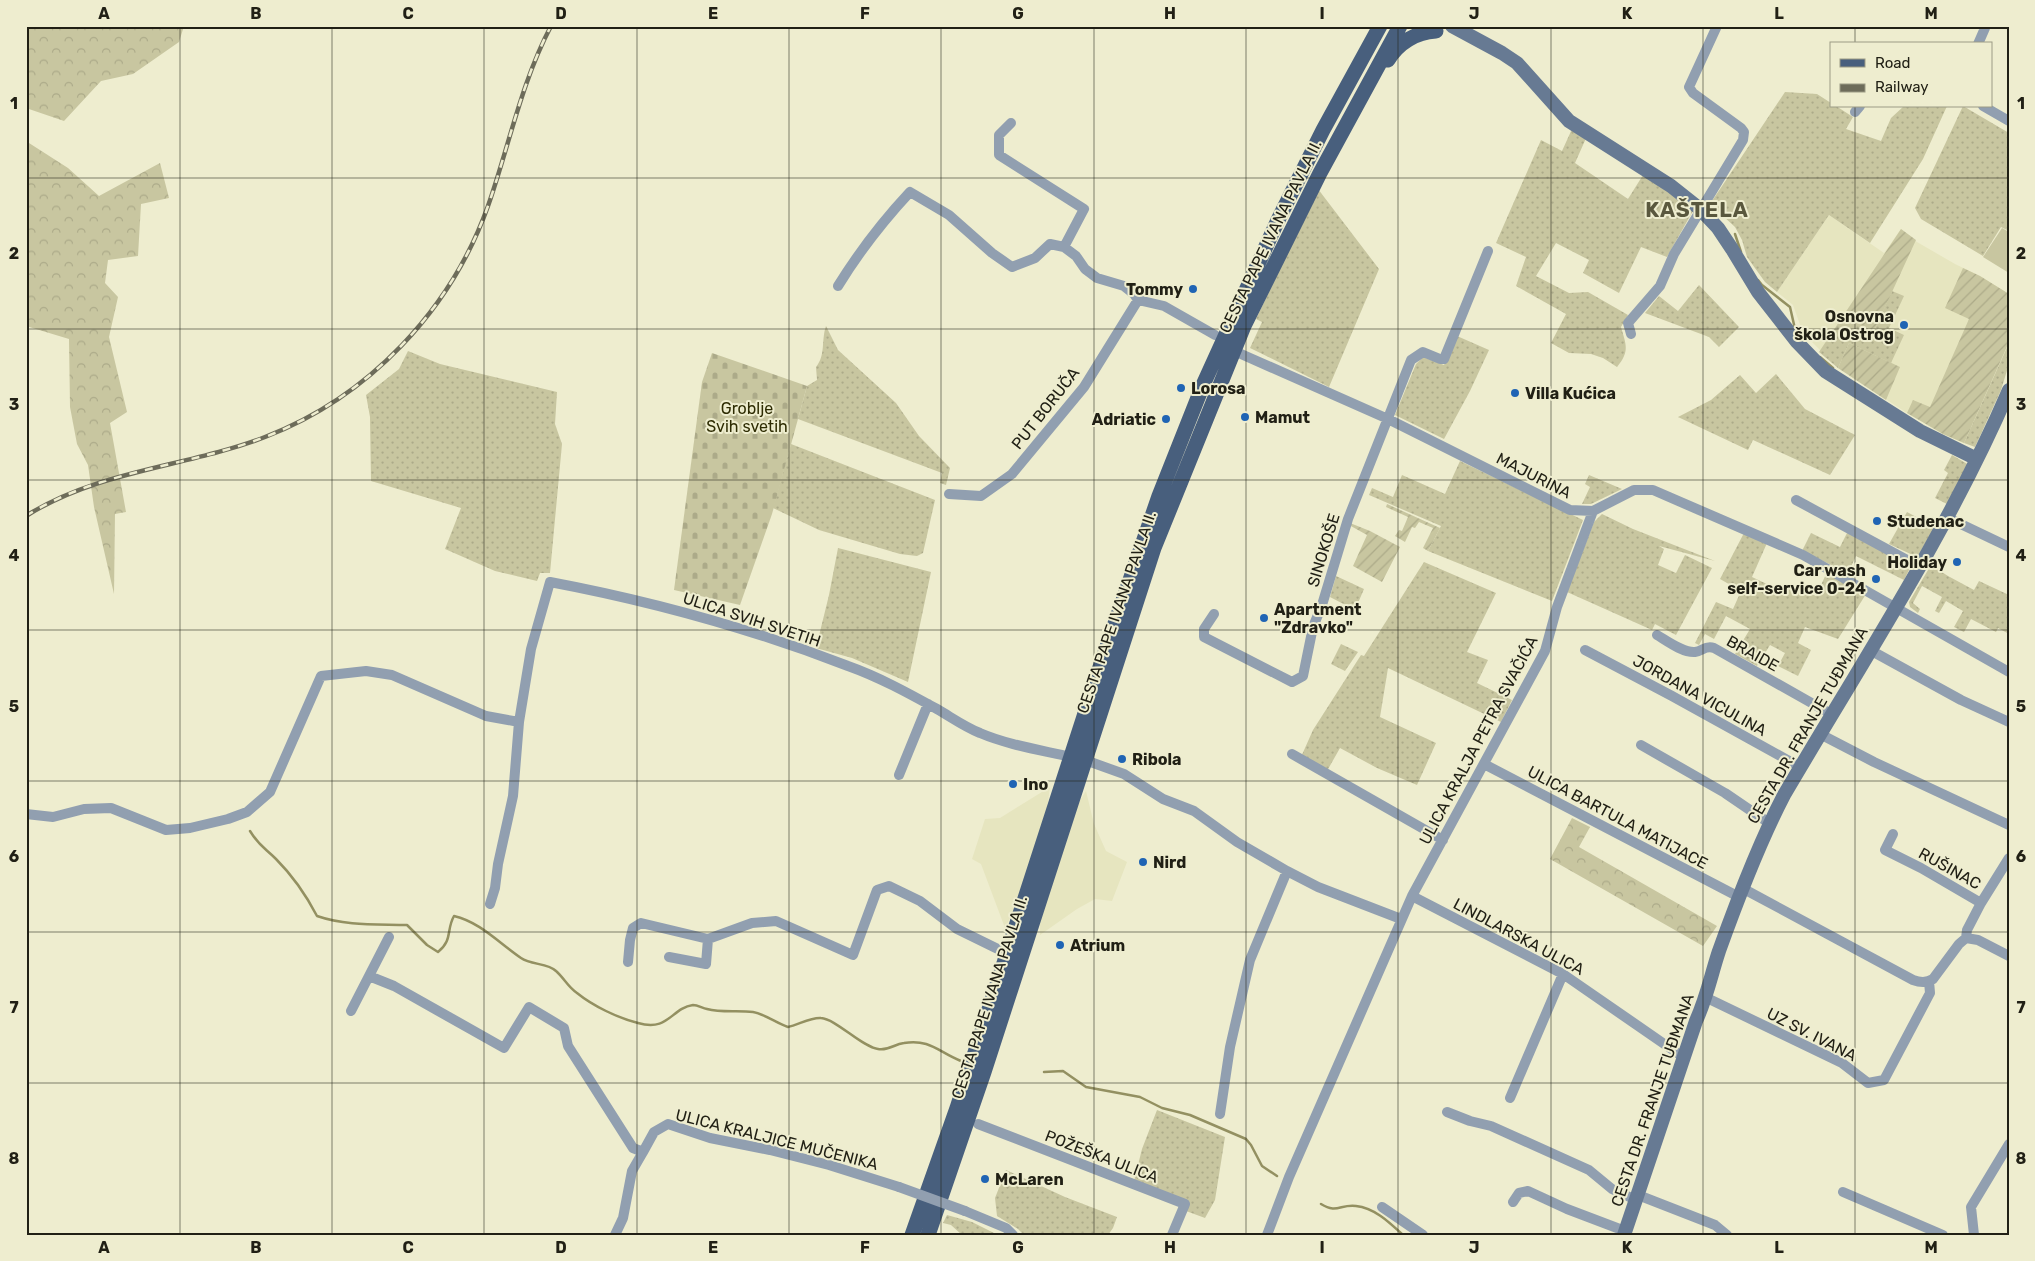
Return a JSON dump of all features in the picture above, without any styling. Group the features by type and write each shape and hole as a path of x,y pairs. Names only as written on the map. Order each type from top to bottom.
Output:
{"main road":[{"name":"CESTA PAPE IVANA PAVLA II.","path":"928,1235 946,1186 1078,758 1100,667 1159,496 1203,385 1278,220 1309,156 1380,26"},
{"name":"CESTA PAPE IVANA PAVLA II.","path":"912,1235 956,1108 1006,953 1154,548 1217,388 1244,326 1320,173 1400,26"},
{"path":"1452,26 1517,63 1569,121 1671,186 1700,208 1718,228 1758,292 1797,342 1825,371 1920,431 1977,460"},
{"path":"1369,82 1381,71 1399,46 1430,29 1472,38"},
{"name":"CESTA DR. FRANJE TUĐMANA","path":"1625,1233 1683,1057 1696,1021 1707,998 1716,961 1740,893 1769,823 1946,518 2005,411 2009,390"}],"street":[{"path":"1631,334 1628,323 1660,286 1674,254 1700,208 1743,140 1744,132 1693,93 1689,87 1717,26"},
{"path":"1979,42 1985,27"},
{"path":"1986,108 2009,121"},
{"path":"1012,123 999,134 1000,156 1084,209 1064,247"},
{"path":"838,286 860,251 910,192 949,215 992,253 1012,267 1035,258 1050,244 1064,247 1076,256 1085,269 1096,278 1124,286 1138,300 1164,306 1215,336"},
{"path":"1388,419 1411,360 1423,352 1444,359 1488,251"},
{"name":"PUT BORUČA","path":"949,494 982,496 1012,474 1084,387 1138,300"},
{"name":"MAJURINA","path":"1241,354 1388,419 1570,510 1593,511"},
{"name":"SINOKOŠE","path":"1214,614 1204,629 1204,637 1292,682 1303,676 1312,627 1335,563 1348,518 1388,419"},
{"path":"1593,511 1634,490 1653,490 1804,555 2009,672"},
{"path":"1796,500 1918,566"},
{"name":"ULICA KRALJA PETRA SVAČIĆA","path":"1401,919 1545,651 1557,607 1593,511"},
{"path":"1946,518 2009,547"},
{"name":"ULICA SVIH SVETIH","path":"490,904 495,888 498,864 513,796 519,722 531,649 550,582 622,596 670,608 798,648 850,666 928,704 980,733 1031,748 1078,758 1124,774 1163,799 1194,811 1237,842 1287,871 1318,887 1401,919"},
{"name":"BRAIDE","path":"1657,635 1694,652 1708,646 1714,648 1831,714"},
{"name":"JORDANA VICULINA","path":"1585,650 1800,767"},
{"path":"1870,650 1961,700 2009,722"},
{"path":"26,814 54,817 84,809 111,808 166,830 190,828 228,819 247,812 270,792 322,676 366,670 392,675 486,716 519,722"},
{"path":"899,775 928,704"},
{"path":"1820,734 1874,762 2009,825"},
{"path":"1641,745 1725,793 1769,823"},
{"path":"1292,754 1443,840"},
{"name":"ULICA BARTULA MATIJACE","path":"1484,764 1740,893"},
{"name":"RUŠINAC","path":"1893,834 1885,850 1921,868 1981,903 1967,930 1966,938"},
{"path":"1981,903 2009,858"},
{"path":"1220,1114 1230,1047 1250,960 1287,871"},
{"path":"628,962 633,928 641,923 708,940 752,923 776,921 853,955 877,890 889,886 920,902 957,929 1006,953"},
{"path":"1740,893 1913,980 1929,982"},
{"name":"LINDLARSKA ULICA","path":"1412,896 1563,974 1683,1057"},
{"path":"1267,1235 1289,1178 1363,1011 1401,919"},
{"path":"351,1011 389,937"},
{"path":"1966,938 1978,940 2009,956"},
{"name":"UZ SV. IVANA","path":"1707,998 1842,1063 1868,1083 1884,1080 1930,994 1929,982 1966,938"},
{"path":"668,957 706,964 708,940"},
{"path":"1510,1098 1563,974"},
{"path":"369,976 394,986 504,1048 530,1007 564,1028 568,1046 633,1148 642,1152"},
{"path":"1446,1112 1470,1121 1492,1126 1589,1170 1612,1189 1715,1225 1727,1235"},
{"name":"ULICA KRALJICE MUČENIKA","path":"615,1235 623,1218 632,1171 654,1132 668,1124 710,1138 770,1150 829,1165 899,1187 1006,1228 1013,1235"},
{"name":"POŽEŠKA ULICA","path":"978,1124 1185,1204 1172,1235"},
{"path":"1974,1235 1971,1207 2009,1144"},
{"path":"1513,1202 1518,1193 1528,1191 1625,1233"},
{"path":"1843,1192 1943,1235"},
{"path":"1382,1207 1423,1235"}],"shaded area":[{"name":"Osnovna škola Ostrog","path":"1829,215 1884,253 1901,229 1917,242 2009,294 2009,343 1964,443 1943,434 1907,413 1838,368 1803,333 1793,305 1777,292"},
{"path":"1050,787 1047,810 1017,904 1005,928 981,864 972,859 985,819 1000,818"},
{"path":"1086,791 1094,824 1106,851 1127,862 1112,901 1095,899 1040,935 1040,913 1072,813"}],"green space":[{"path":"26,26 184,26 179,42 133,74 101,81 64,121 26,108"},
{"path":"1785,92 1817,94 1830,102 1830,108 1839,108 1853,117 1846,129 1881,141 1891,118 1902,108 1946,108 1923,159 1870,243 1829,215 1777,292 1765,282 1747,257 1742,240 1735,227 1710,204"},
{"path":"1962,108 1966,108 2009,133 2009,231 2001,227 1983,256 1921,219 1915,208"},
{"path":"1572,129 1587,136 1575,163 1628,199 1643,175 1694,209 1667,257 1641,247 1619,293 1583,273 1589,260 1556,243 1536,276 1569,293 1588,292 1628,315 1621,327 1626,348 1624,357 1617,367 1603,358 1591,354 1569,353 1551,343 1566,314 1516,286 1526,257 1496,243 1541,140 1562,151"},
{"path":"26,137 29,143 68,168 99,196 160,163 169,198 141,204 138,256 108,260 105,283 118,297 109,337 127,412 110,423 126,512 115,514 114,594 94,507 88,465 77,444 70,407 69,339 26,326"},
{"path":"1318,189 1379,269 1329,387 1250,348 1262,322 1256,319"},
{"path":"2002,228 2009,232 2009,273 1983,257"},
{"path":"1901,229 1916,240 1874,331 1843,316"},
{"path":"1963,268 2009,294 2009,342 1964,443 1943,434 1907,413 1913,400 1930,407 1969,319 1945,308"},
{"path":"1699,285 1739,327 1719,347 1709,337 1645,313 1659,296 1678,311"},
{"path":"1892,291 1904,296 1889,328 1904,335 1891,363 1849,343 1838,368 1819,352 1843,316 1874,331"},
{"path":"826,326 838,350 896,403 919,436 950,468 946,485 940,483 942,473 798,419 807,386 817,380 816,367 821,358"},
{"path":"1457,336 1489,350 1470,391 1444,439 1395,415 1416,364 1423,357 1444,365"},
{"path":"1849,343 1900,367 1886,400 1838,368"},
{"path":"2009,343 2009,364 2001,390 1975,447 1964,443"},
{"path":"408,351 440,364 557,392 555,424 562,444 550,573 540,573 537,581 495,571 445,549 461,508 371,481 370,417 366,395 399,369"},
{"name":"Groblje Svih svetih","path":"712,353 807,386 772,514 740,605 674,590 702,382"},
{"path":"1776,374 1805,409 1855,435 1830,475 1753,440 1748,450 1678,417 1711,400 1740,375 1756,393"},
{"path":"791,444 935,500 923,553 917,556 900,554 819,530 773,508"},
{"path":"1952,455 1969,465 1947,504 1935,498 1948,473 1944,470"},
{"path":"1460,461 1583,520 1552,601 1428,551 1441,526 1369,495 1372,488 1393,497 1402,475 1445,494"},
{"path":"1589,475 1622,489 1591,504 1582,504 1590,487 1585,484"},
{"path":"1387,504 1440,528 1428,551 1423,548 1433,528 1419,522 1415,528 1412,527 1405,542 1395,536 1399,530 1402,531 1408,517 1386,507"},
{"path":"1907,512 1935,527 1917,557 1889,544"},
{"path":"1602,514 1633,529 1715,561 1659,546 1664,549 1658,565 1676,573 1685,555 1712,568 1676,635 1655,624 1652,630 1567,592 1594,522"},
{"path":"1350,523 1400,547 1382,582 1353,566 1367,535 1349,525"},
{"path":"1848,531 1911,566 1904,580 1856,556 1848,573 1802,551 1811,533 1840,547"},
{"path":"1744,533 1767,543 1752,577 1784,592 1789,584 1816,596 1827,572 1866,594 1838,639 1805,627 1798,643 1811,650 1798,676 1778,666 1785,653 1770,645 1757,666 1735,654 1750,629 1726,616 1714,639 1705,634 1699,645 1695,643 1716,602 1733,609 1741,591 1720,579"},
{"path":"838,548 931,572 908,682 852,658 816,648"},
{"path":"1424,562 1496,593 1467,652 1488,660 1477,683 1512,700 1501,722 1388,668 1380,717 1436,743 1417,785 1377,768 1340,748 1327,771 1301,757 1313,730 1361,655 1364,656"},
{"path":"1931,565 1974,590 1979,581 2009,595 2009,634 1998,628 1996,632 1971,619 1964,632 1954,627 1963,611 1946,601 1939,613 1935,611 1942,597 1922,586 1913,603 1920,609 1918,613 1910,607 1909,602"},
{"path":"1336,576 1364,589 1355,610 1330,597"},
{"path":"1341,644 1358,652 1345,671 1331,664"},
{"path":"1572,818 1590,827 1579,847 1717,926 1703,946 1550,859"},
{"path":"1157,1110 1225,1137 1215,1200 1205,1218 1186,1211 1186,1201 1134,1181 1142,1149"},
{"path":"1006,1170 1065,1197 1117,1217 1113,1228 1108,1235 1024,1235 997,1216 995,1198"},
{"path":"947,1215 972,1222 998,1235 962,1235 951,1225 943,1223"}],"waterway":[{"path":"1735,234 1741,252"},
{"path":"1758,280 1790,307 1795,329"},
{"path":"1820,357 1833,368"},
{"path":"250,831 259,844 294,879 317,916 350,923 407,925 427,945 438,952 443,948 448,939 454,916 463,919 481,928 521,958 553,968 574,991 606,1011 630,1021 648,1025 657,1024 663,1022 679,1010 693,1005 718,1011 753,1012 788,1027 821,1018 834,1023 864,1043 878,1049 904,1043 921,1043 934,1047 961,1061"},
{"path":"1044,1072 1063,1071 1086,1087 1140,1097 1162,1108 1190,1115 1246,1139 1262,1166 1277,1176"},
{"path":"1321,1204 1331,1208 1363,1207 1382,1217 1403,1235"}],"railway":[{"path":"26,516 83,488 205,456 265,437 303,420 339,399 372,374 402,346 429,314 452,280 472,244 496,183 523,92 551,26"}],"place":[{"name":"Tommy","path":"1193,289"},
{"name":"Osnovna škola Ostrog","path":"1904,325"},
{"name":"Lorosa","path":"1181,388"},
{"name":"Villa Kućica","path":"1515,393"},
{"name":"Mamut","path":"1245,417"},
{"name":"Adriatic","path":"1166,419"},
{"name":"Studenac","path":"1877,521"},
{"name":"Holiday","path":"1957,562"},
{"name":"Car wash self-service 0-24","path":"1876,579"},
{"name":"Apartment \"Zdravko\"","path":"1264,618"},
{"name":"Ribola","path":"1122,759"},
{"name":"Ino","path":"1013,784"},
{"name":"Nird","path":"1143,862"},
{"name":"Atrium","path":"1060,945"},
{"name":"McLaren","path":"985,1179"}],"district":[{"name":"KAŠTELA","path":"1697,210"}]}
